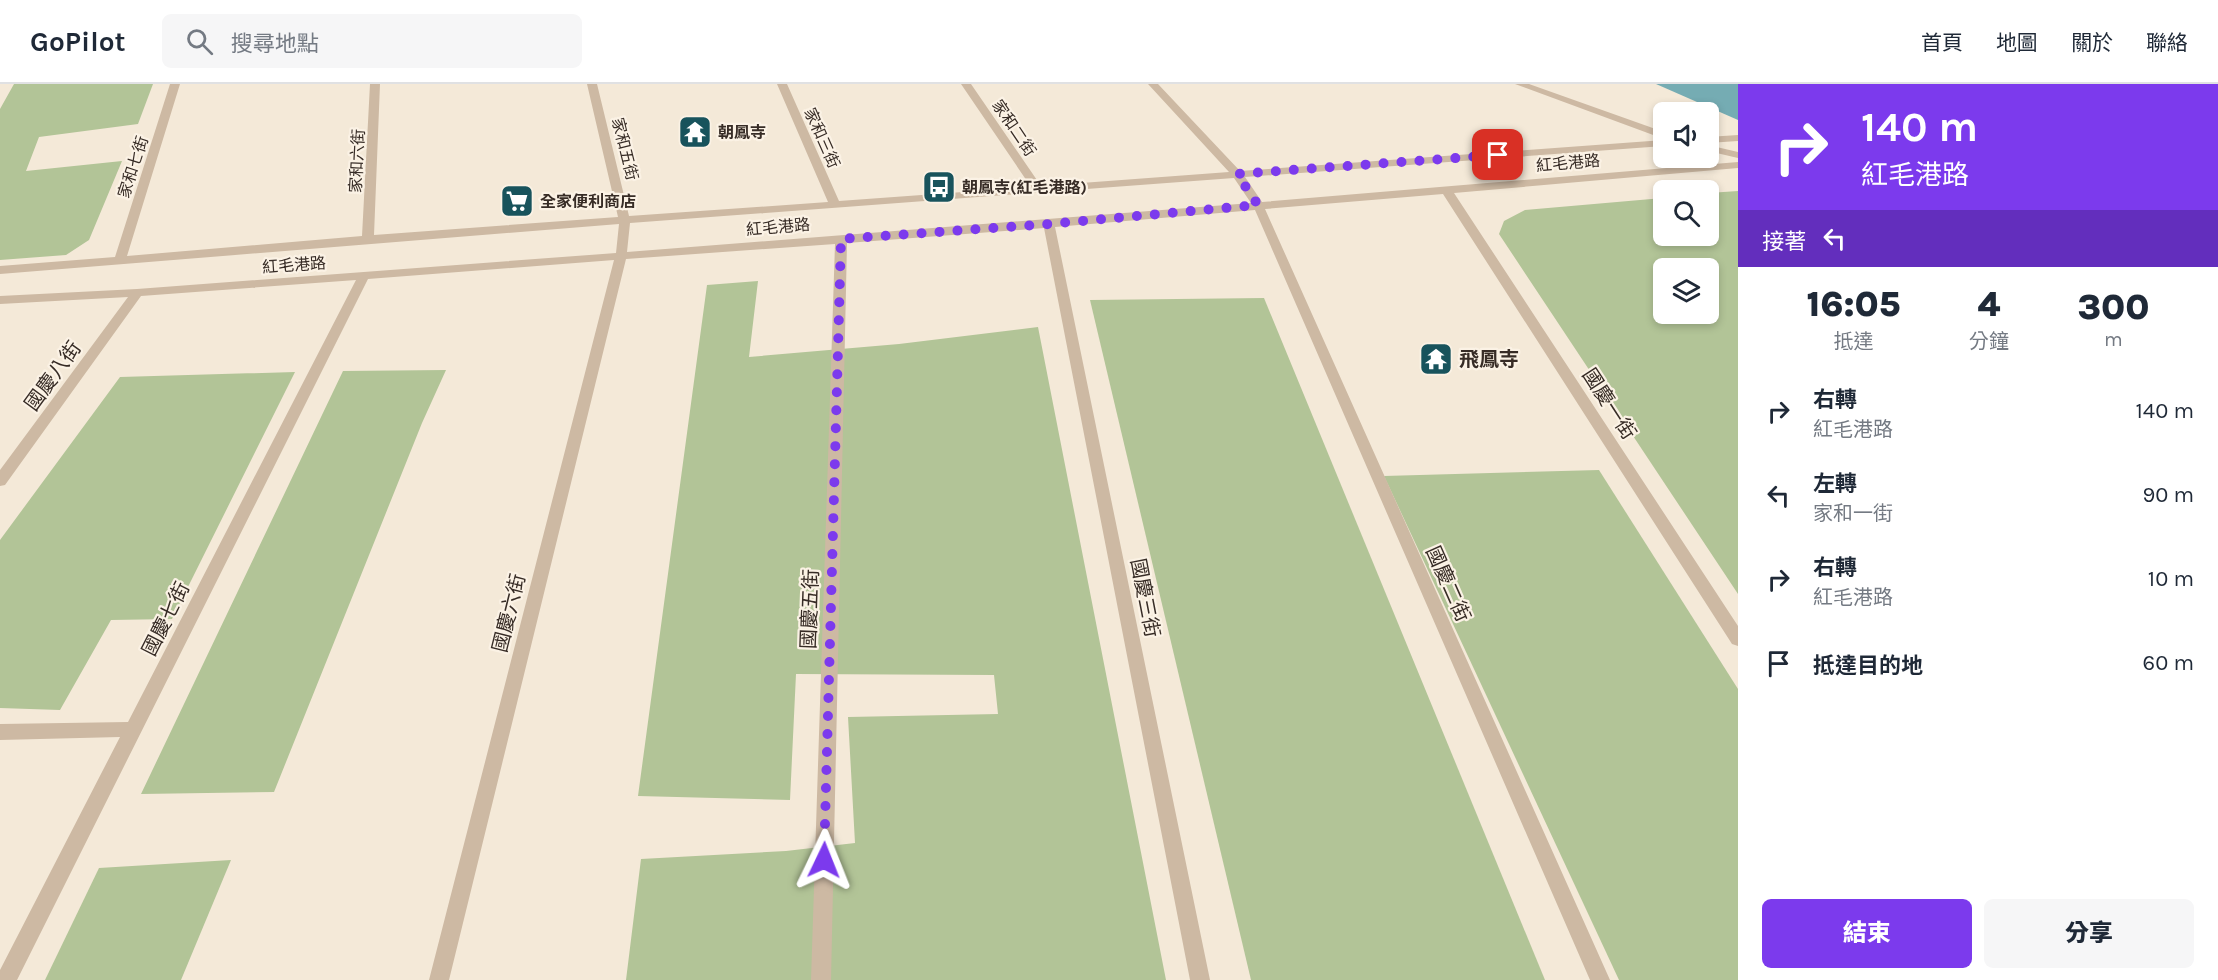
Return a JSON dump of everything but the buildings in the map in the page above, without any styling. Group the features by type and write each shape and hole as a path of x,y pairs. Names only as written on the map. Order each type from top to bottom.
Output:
{"street":[{"name":"家和七街","path":"120,259 175,84"},
{"name":"家和六街","path":"368,239 375,84"},
{"name":"家和五街","path":"592,84 625,221 621,256"},
{"name":"家和三街","path":"782,84 835,204"},
{"name":"家和二街","path":"966,84 1037,188"},
{"name":"國慶二街","path":"1153,84 1237,174 1258,205 1600,980"},
{"path":"1520,84 1653,132"},
{"path":"1719,139 1738,138"},
{"name":"紅毛港路","path":"0,270 368,239 1653,143"},
{"path":"1719,151 1738,155"},
{"name":"紅毛港路","path":"0,300 137,293 1049,224 1738,165"},
{"name":"國慶一街","path":"1447,191 1738,639"},
{"name":"國慶三街","path":"1049,224 1200,980"},
{"name":"國慶五街","path":"821,980 841,239"},
{"name":"國慶六街","path":"439,980 621,256"},
{"name":"國慶七街","path":"6,980 364,276"},
{"name":"國慶八街","path":"0,481 137,293"},
{"path":"0,732 133,729"}],"green space":[{"path":"14,84 153,84 138,124 39,137 26,171 122,161 89,240 66,255 0,260 0,109"},
{"path":"1738,191 1738,594 1499,234 1504,221 1525,210 1653,199 1653,246 1719,246 1719,192"},
{"path":"758,281 749,357 899,344 1038,327 1166,980 626,980 641,859 786,851 855,843 848,717 998,714 994,675 796,674 790,800 638,796 707,285"},
{"path":"1264,298 1545,980 1251,980 1090,300"},
{"path":"446,370 422,423 274,792 141,794 343,371"},
{"path":"295,372 172,619 111,620 60,710 0,708 0,540 120,377"},
{"path":"1599,470 1738,689 1738,980 1619,980 1384,476"},
{"path":"231,860 181,980 45,980 99,868"}],"water":[{"path":"1656,84 1738,84 1738,120 1719,112 1719,102 1697,102"}],"place":[{"name":"朝鳳寺","path":"695,132"},
{"name":"朝鳳寺(紅毛港路)","path":"939,187"},
{"name":"全家便利商店","path":"517,201"},
{"name":"飛鳳寺","path":"1436,359"}],"route":[{"path":"824,860 841,239 1049,224 1258,205 1237,174 1498,155"}]}
